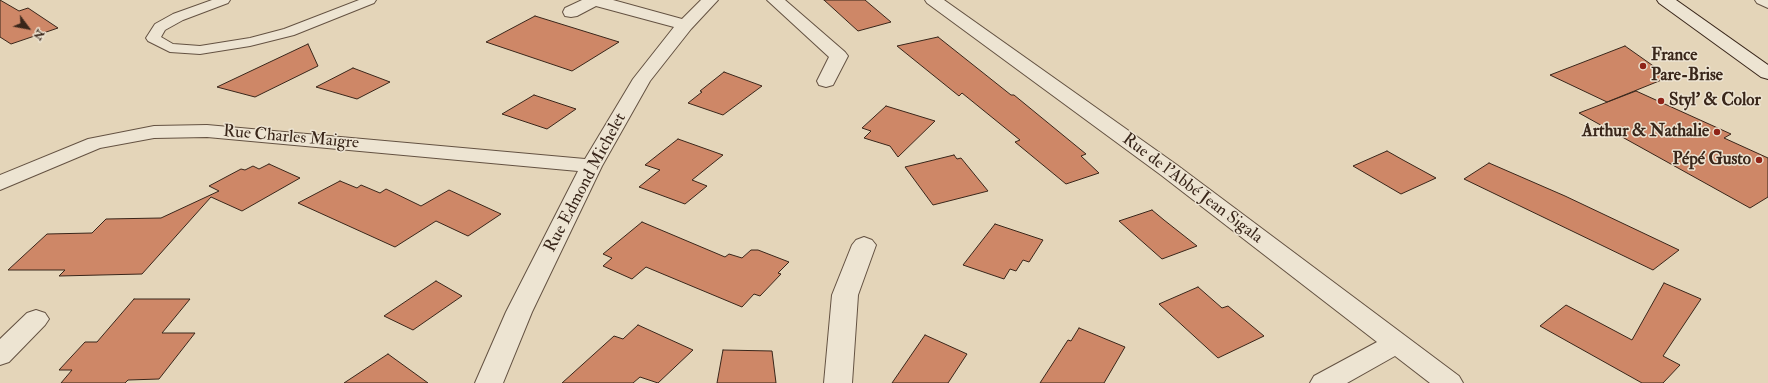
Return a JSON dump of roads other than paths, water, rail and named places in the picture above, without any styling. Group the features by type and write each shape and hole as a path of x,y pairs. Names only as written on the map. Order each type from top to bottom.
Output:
{"street":[{"path":"571,12 594,0 685,25"},
{"name":"Rue Edmond Michelet","path":"489,383 520,312 591,166 642,79 685,25 710,0"},
{"path":"775,0 839,56 826,81"},
{"name":"Rue de l'Abbé Jean Sigala","path":"933,0 1169,170 1395,344 1449,383"},
{"path":"1665,0 1768,73"},
{"name":"Rue Charles Maigre","path":"0,183 95,143 154,132 207,131 591,166"},
{"path":"838,383 845,295 864,245"},
{"path":"0,355 36,319"},
{"path":"1324,383 1395,344"}],"lane":[{"path":"224,0 178,17 160,27 153,38 170,48 200,50 250,42 289,32 370,0"},
{"path":"1761,0 1768,4"}],"place":[{"name":"France Pare-Brise","path":"1643,66"},
{"name":"Styl' & Color","path":"1661,101"},
{"name":"Arthur & Nathalie","path":"1717,132"},
{"name":"Pépé Gusto","path":"1759,160"}]}
